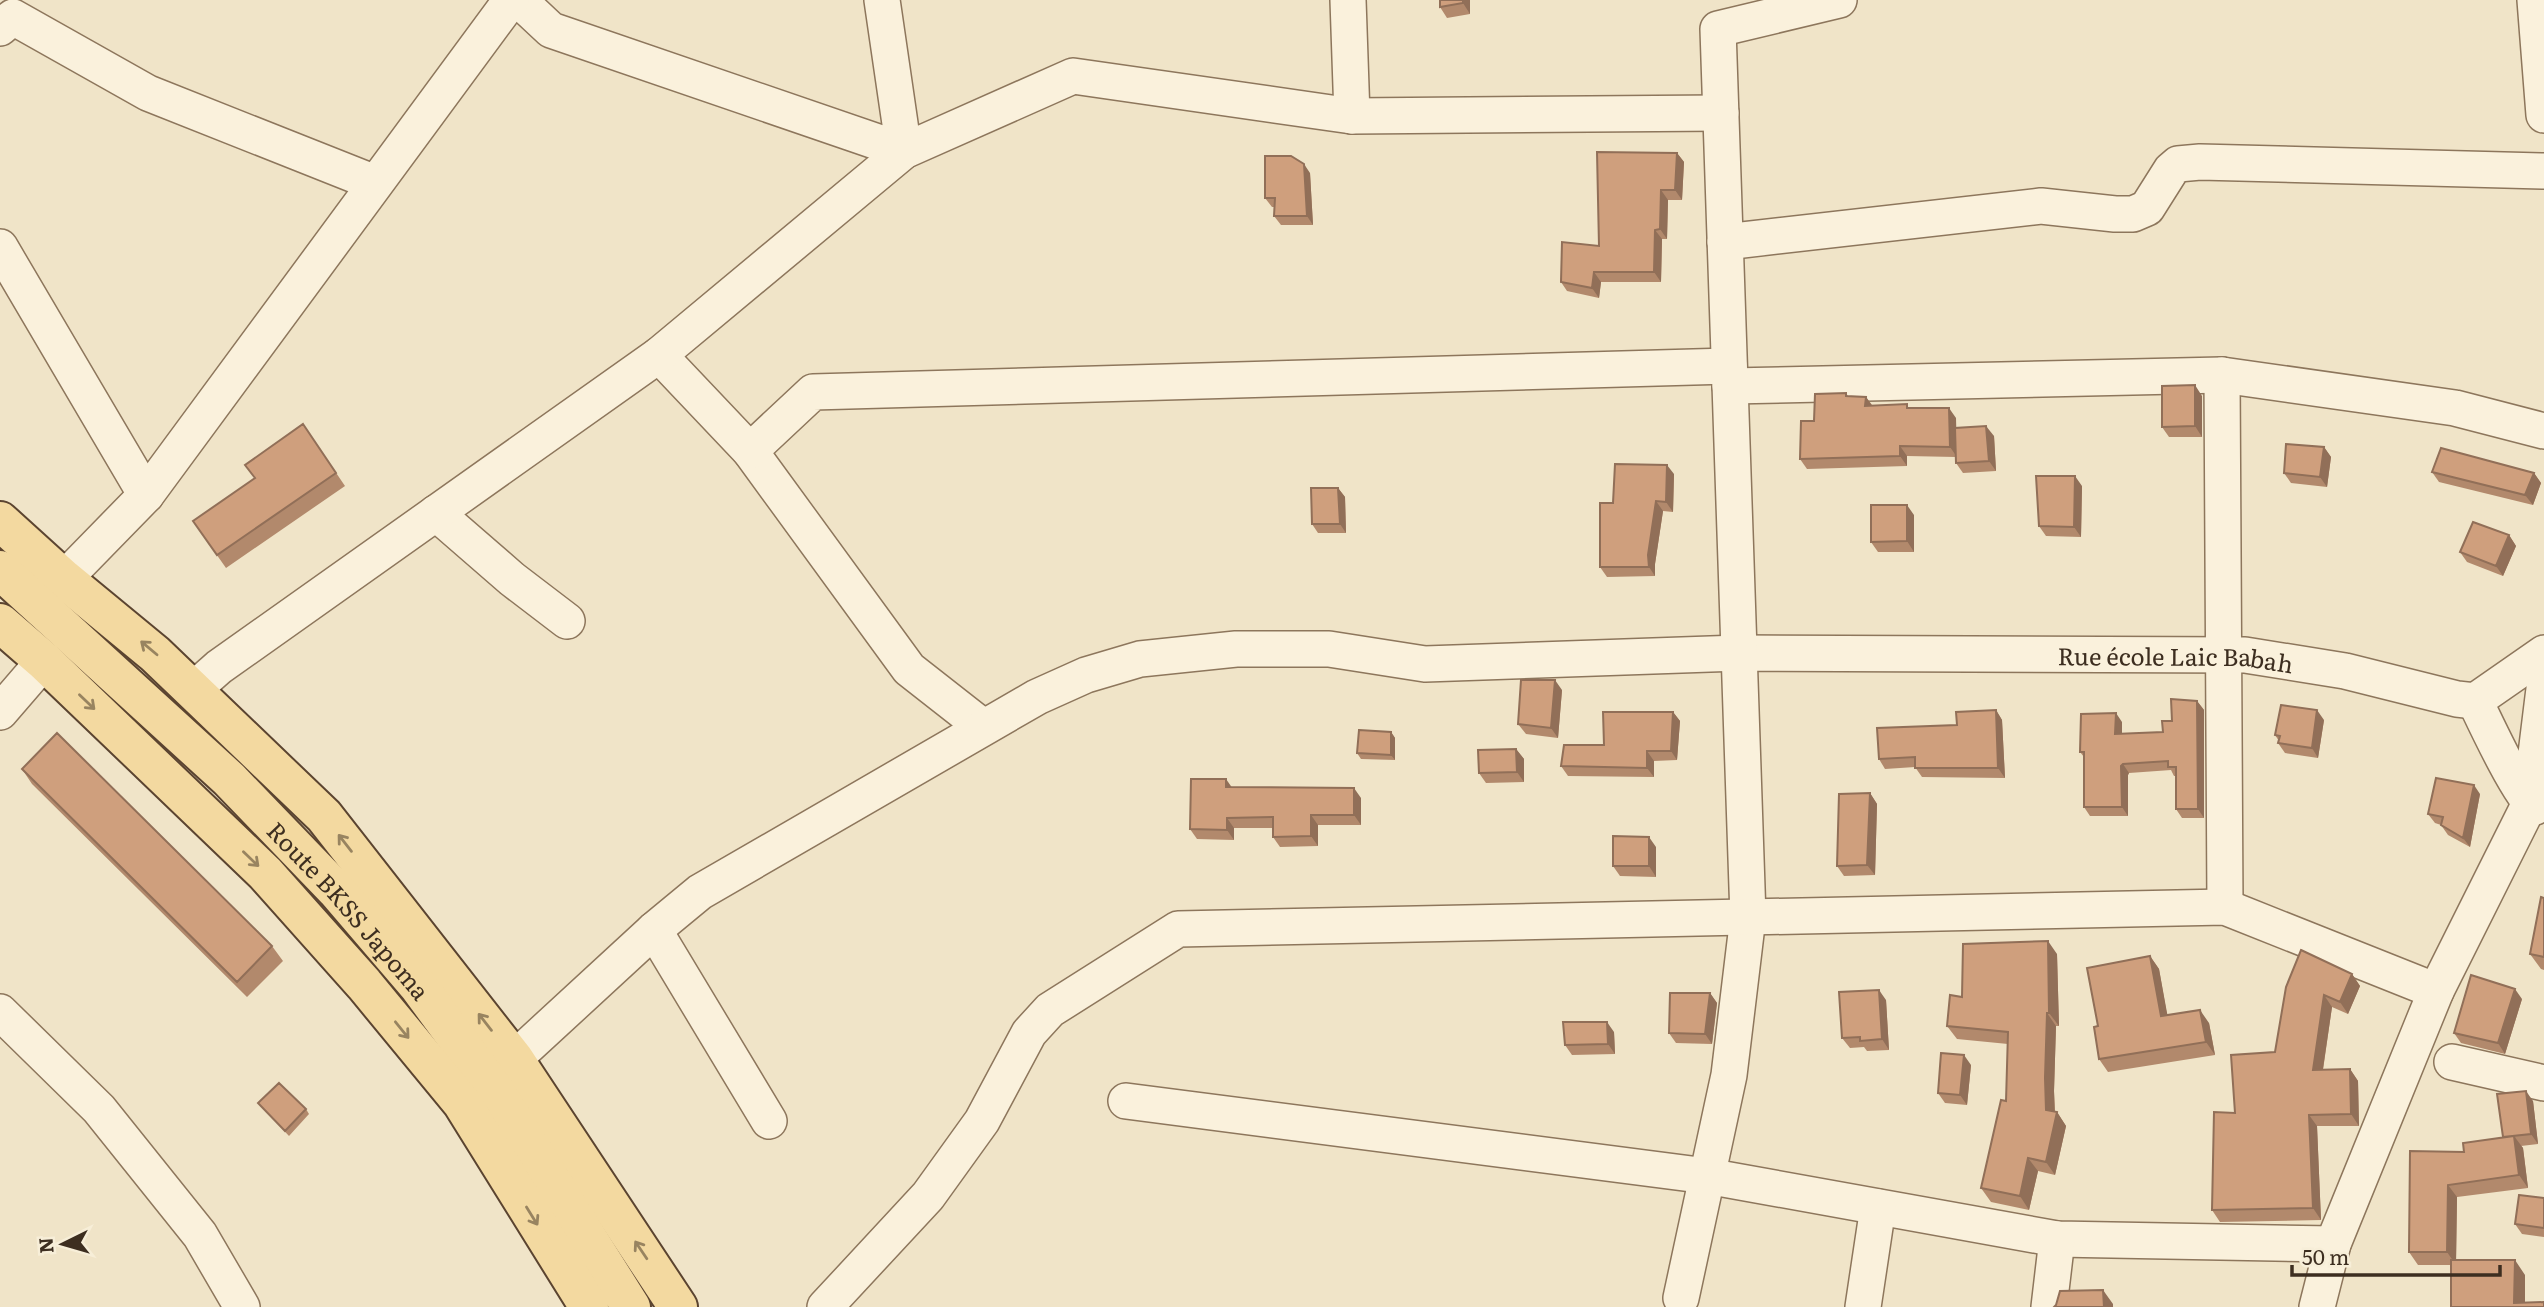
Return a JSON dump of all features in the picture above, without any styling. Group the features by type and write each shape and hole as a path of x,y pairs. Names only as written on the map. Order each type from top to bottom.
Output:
{"main road":[{"path":"0,521 64,579 155,654 324,816 514,1059 678,1307"},
{"name":"Route BKSS Japoma","path":"0,570 229,779 345,900 419,987 494,1089 631,1307"},
{"path":"0,623 44,661 265,873 364,984 462,1103 589,1307"}],"street":[{"path":"64,579 146,495 511,0"},
{"path":"519,0 551,30 904,151"},
{"path":"882,0 904,151"},
{"path":"1348,0 1352,117"},
{"path":"1681,1298 1728,1075 1748,917 1718,29 1839,0"},
{"path":"2535,0 2544,116"},
{"path":"0,28 13,17 148,93 375,183"},
{"path":"193,690 219,667 659,355 904,151 1073,76 1352,117 1721,113"},
{"path":"1725,242 2041,206 2133,214 2147,208 2171,170 2178,164 2189,163 2544,171"},
{"path":"0,247 146,495"},
{"path":"659,355 750,451 909,669 983,727"},
{"path":"750,451 813,392 1729,376 2222,375 2455,408 2544,431"},
{"path":"2222,375 2225,907"},
{"path":"436,513 512,579 567,621"},
{"name":"Rue école Laic Babah","path":"514,1059 654,930 700,892 1037,697 1086,675 1140,659 1223,650 1329,649 1425,664 1546,662 1652,654 1739,653 2245,655 2345,671 2474,701"},
{"path":"2537,808 2474,701 2544,653"},
{"path":"0,712 44,661"},
{"path":"2317,1307 2333,1244 2436,991 2537,808 2544,689"},
{"path":"825,1307 928,1196 982,1121 1028,1033 1050,1010 1178,929 2225,907 2436,991"},
{"path":"654,930 769,1121"},
{"path":"0,1012 99,1109 200,1235 242,1307"},
{"path":"2452,1062 2544,1083"},
{"path":"1126,1101 1707,1176 2057,1239 2333,1244"},
{"path":"1863,1307 1878,1207"},
{"path":"2049,1307 2057,1239"}],"building":[{"path":"1440,0 1463,0 1463,3 1440,7"},
{"path":"1597,152 1677,153 1675,190 1661,190 1660,229 1655,230 1654,272 1594,272 1592,288 1561,282 1562,242 1599,246"},
{"path":"1265,156 1291,156 1304,164 1307,216 1274,216 1275,198 1265,198"},
{"path":"2195,385 2195,426 2162,427 2162,386"},
{"path":"1846,393 1846,396 1866,397 1865,406 1907,404 1907,408 1949,408 1950,447 1900,446 1900,456 1800,459 1801,421 1814,421 1815,394"},
{"path":"303,424 336,473 217,555 193,521 255,478 245,465"},
{"path":"1986,426 1989,461 1956,463 1955,428"},
{"path":"2286,444 2324,447 2320,477 2284,473"},
{"path":"2441,448 2534,473 2525,495 2432,472"},
{"path":"1615,464 1667,465 1666,502 1656,501 1648,555 1649,567 1600,567 1600,503 1613,503"},
{"path":"2036,476 2075,476 2074,527 2039,526"},
{"path":"1311,488 1338,488 1340,524 1312,524"},
{"path":"1871,505 1907,505 1907,541 1871,542"},
{"path":"2473,522 2509,535 2496,566 2460,552"},
{"path":"1521,680 1555,680 1551,728 1518,724"},
{"path":"2171,699 2197,701 2198,809 2176,809 2176,767 2168,767 2168,761 2123,764 2122,807 2084,807 2084,752 2080,752 2081,714 2116,713 2115,734 2163,732 2162,721 2172,721"},
{"path":"2281,705 2317,710 2312,748 2278,743 2280,736 2275,735"},
{"path":"1996,710 1998,768 1915,768 1915,757 1879,759 1877,728 1957,725 1956,712"},
{"path":"1603,712 1673,712 1671,751 1647,751 1647,768 1561,766 1564,745 1604,745"},
{"path":"1359,730 1391,732 1391,755 1357,753"},
{"path":"57,733 272,946 237,982 22,769"},
{"path":"1516,749 1517,772 1479,773 1478,750"},
{"path":"2436,778 2474,785 2463,838 2441,825 2443,817 2428,814"},
{"path":"1191,779 1226,779 1226,787 1354,788 1354,815 1311,815 1311,836 1273,837 1273,817 1227,818 1227,830 1190,829"},
{"path":"1870,793 1867,865 1837,866 1839,794"},
{"path":"1613,836 1649,837 1649,866 1613,866"},
{"path":"2541,897 2544,898 2544,957 2530,954"},
{"path":"2048,941 2046,1110 2057,1112 2046,1162 2028,1158 2020,1196 1981,1188 2001,1100 2006,1101 2008,1032 1947,1026 1950,995 1962,997 1963,944"},
{"path":"2301,950 2352,974 2340,1002 2324,995 2313,1070 2350,1069 2351,1114 2309,1115 2313,1208 2212,1210 2214,1112 2235,1113 2231,1055 2275,1052 2286,987"},
{"path":"2150,956 2161,1016 2200,1010 2206,1042 2099,1059 2094,1027 2098,1026 2087,968"},
{"path":"2471,975 2515,989 2498,1043 2454,1033"},
{"path":"1879,990 1882,1039 1860,1041 1860,1037 1842,1038 1839,992"},
{"path":"1670,993 1710,993 1705,1034 1669,1033"},
{"path":"1563,1022 1607,1022 1608,1044 1565,1045"},
{"path":"1941,1053 1964,1055 1960,1095 1938,1093"},
{"path":"279,1083 306,1109 285,1131 258,1103"},
{"path":"2526,1091 2531,1134 2503,1137 2497,1094"},
{"path":"2514,1136 2519,1175 2448,1185 2447,1252 2409,1252 2410,1151 2464,1152 2463,1143"},
{"path":"2519,1195 2544,1198 2544,1228 2515,1224"},
{"path":"2451,1260 2515,1260 2514,1303 2544,1302 2544,1307 2451,1307"},
{"path":"2103,1290 2104,1307 2054,1307 2060,1291"}]}
